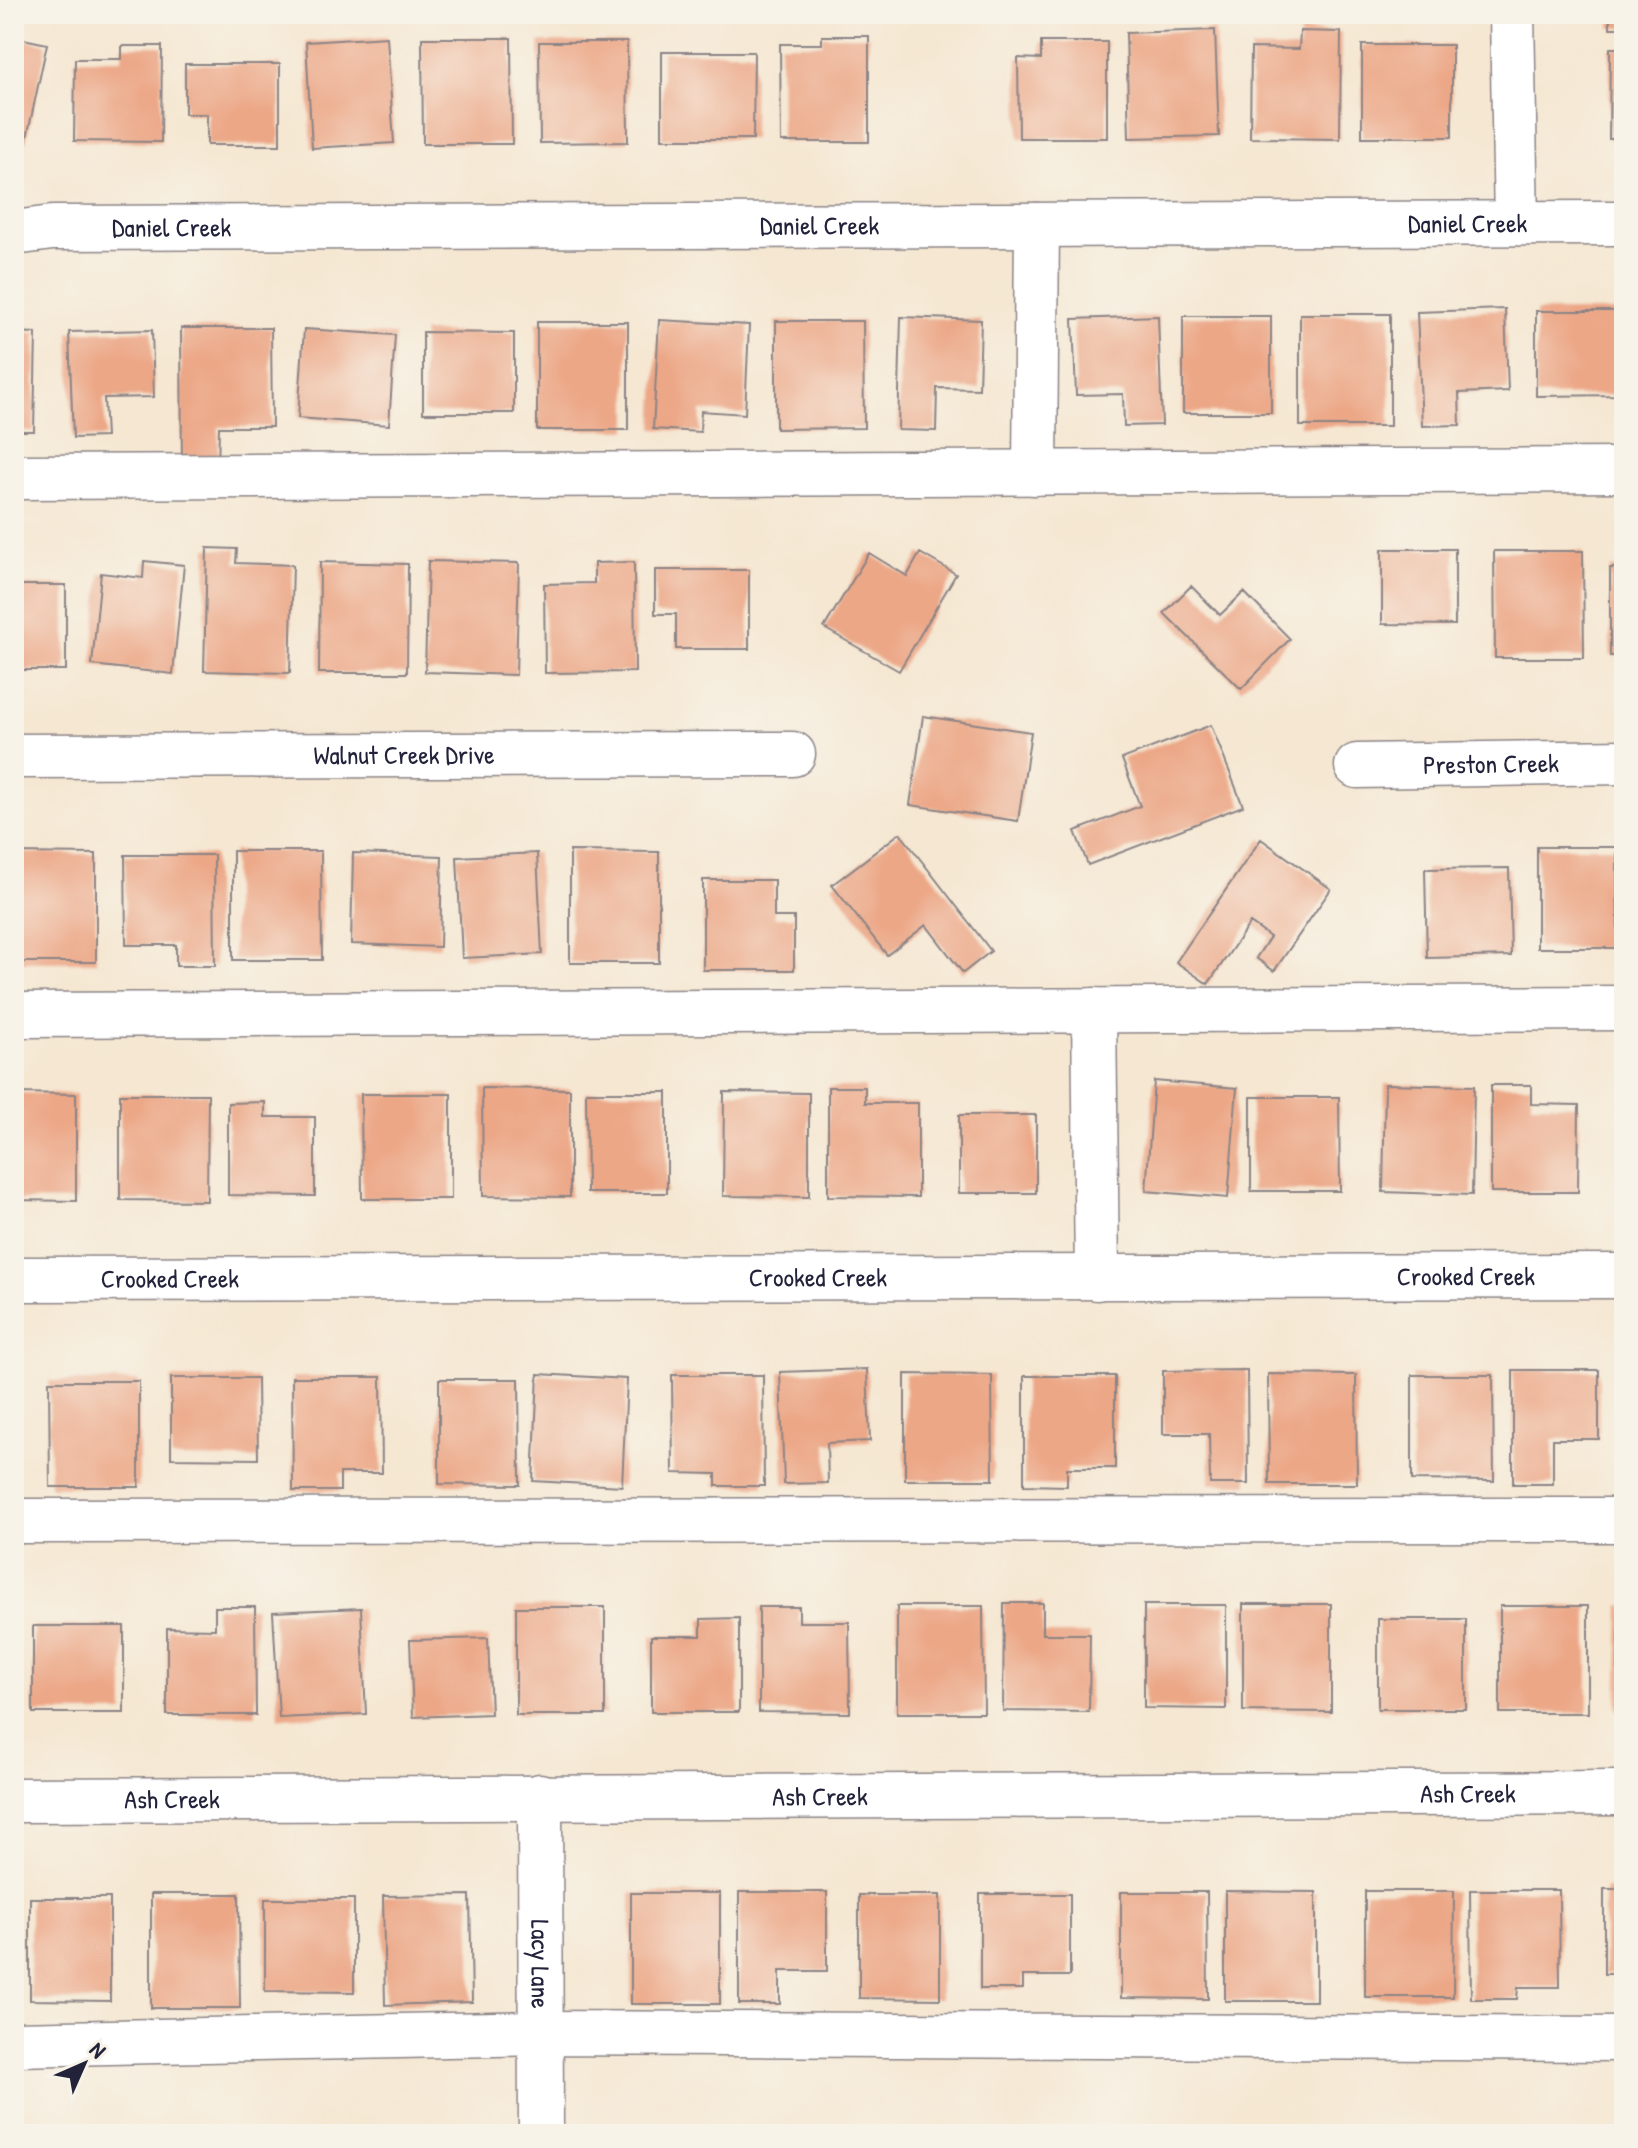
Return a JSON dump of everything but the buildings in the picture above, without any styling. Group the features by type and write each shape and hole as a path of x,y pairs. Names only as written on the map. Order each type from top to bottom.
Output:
{"street":[{"path":"1512,14 1516,223"},
{"name":"Daniel Creek","path":"14,233 52,228 1624,223"},
{"path":"1035,473 1037,225"},
{"path":"14,477 1624,470"},
{"name":"Walnut Creek Drive","path":"14,756 793,754"},
{"name":"Preston Creek","path":"1357,766 1624,762"},
{"path":"14,1015 1624,1008"},
{"path":"1094,1010 1097,1278"},
{"name":"Crooked Creek","path":"14,1279 1624,1276"},
{"path":"14,1521 1624,1520"},
{"name":"Ash Creek","path":"14,1800 1624,1793"},
{"name":"Lacy Lane","path":"540,1796 541,2134"},
{"path":"14,2044 541,2033 1624,2039"}]}
